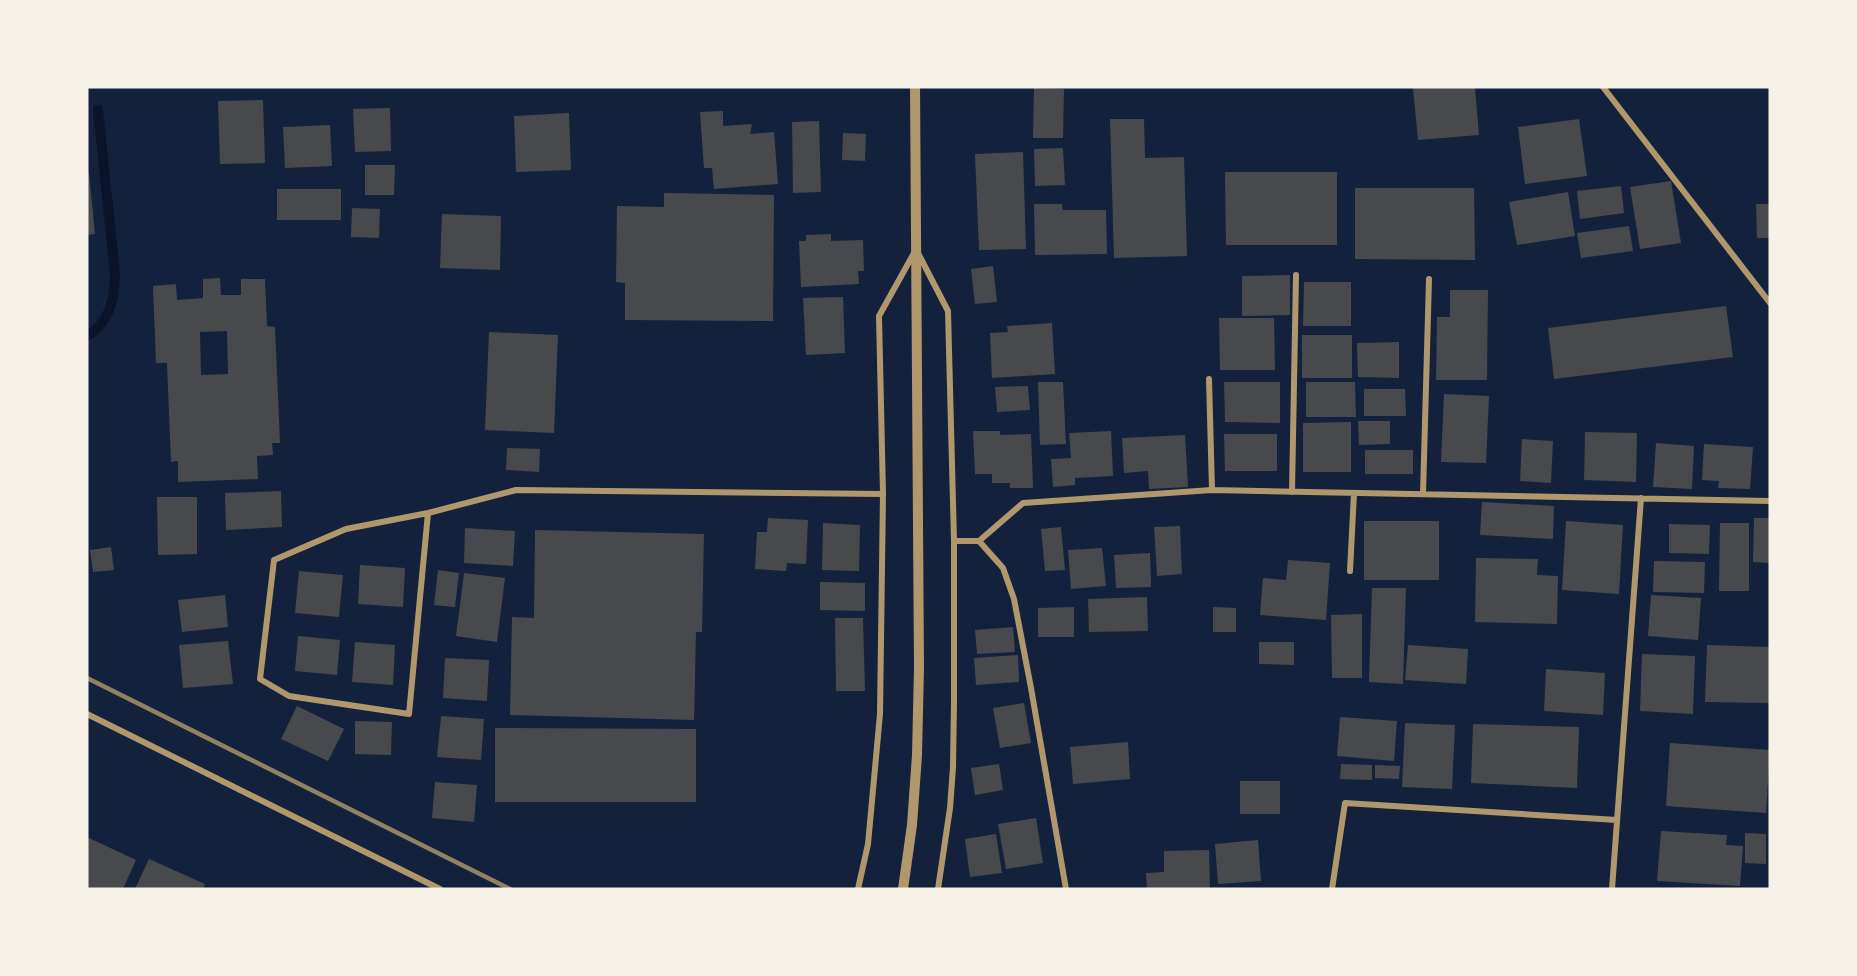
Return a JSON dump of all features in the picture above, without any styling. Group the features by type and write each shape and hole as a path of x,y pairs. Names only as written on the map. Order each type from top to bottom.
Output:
{"street":[{"path":"903,889 914,802 919,668 915,87"},
{"path":"1603,87 1770,303"},
{"path":"858,889 868,844 880,714 883,494 879,316 916,250"},
{"path":"916,250 948,311 954,541 953,767 938,889"},
{"path":"1292,492 1296,275"},
{"path":"1423,494 1429,279"},
{"path":"1209,379 1212,490"},
{"path":"428,513 409,714 289,696 260,679 274,560 346,529 428,513 516,490 883,494"},
{"path":"954,541 979,541 1023,503 1212,490 1770,501"},
{"path":"1350,571 1354,493"},
{"path":"1612,889 1641,498"},
{"path":"979,541 1003,568 1014,599 1066,889"},
{"path":"87,714 440,889"},
{"path":"1332,889 1345,803 1617,820"}],"building":[{"path":"1475,87 1479,135 1418,140 1413,88"},
{"path":"1034,88 1064,89 1063,138 1033,138"},
{"path":"263,100 265,163 220,164 218,101"},
{"path":"390,108 391,151 355,152 353,109"},
{"path":"723,111 723,126 752,124 750,134 774,132 778,184 714,189 712,168 704,168 700,112"},
{"path":"569,113 571,170 516,172 514,116"},
{"path":"1110,119 1144,119 1145,158 1184,157 1187,256 1114,258"},
{"path":"1579,119 1587,176 1525,184 1518,127"},
{"path":"819,121 821,192 793,193 792,122"},
{"path":"330,125 332,166 285,168 283,127"},
{"path":"843,133 866,134 865,161 842,160"},
{"path":"1063,148 1065,185 1035,186 1034,149"},
{"path":"1023,152 1026,249 979,250 975,154"},
{"path":"365,165 395,165 394,195 365,195"},
{"path":"1225,172 1337,172 1337,245 1226,245"},
{"path":"87,173 89,173 95,234 87,235"},
{"path":"1671,181 1681,243 1640,249 1630,187"},
{"path":"1621,186 1624,213 1580,219 1577,191"},
{"path":"1355,188 1474,188 1475,260 1355,259"},
{"path":"277,189 341,189 341,220 277,220"},
{"path":"1568,192 1575,236 1517,245 1509,202"},
{"path":"664,193 774,195 773,321 625,320 625,283 616,282 617,206 664,207"},
{"path":"1034,204 1062,204 1063,210 1106,210 1107,254 1035,255"},
{"path":"1756,204 1770,204 1770,238 1757,238"},
{"path":"352,208 380,209 379,238 351,237"},
{"path":"442,214 501,216 500,270 440,268"},
{"path":"1629,226 1633,251 1581,258 1577,233"},
{"path":"831,234 831,241 863,240 864,271 858,271 859,284 801,287 799,241 806,241 806,235"},
{"path":"993,266 997,302 975,304 971,269"},
{"path":"1290,275 1290,315 1242,316 1242,276"},
{"path":"220,278 221,295 241,295 241,279 265,279 267,326 275,327 280,443 272,443 273,455 257,456 258,479 178,482 178,461 171,462 167,363 156,363 153,286 176,284 177,300 203,298 203,279","holes":["227,331 228,374 201,375 200,332"]},
{"path":"1304,282 1351,282 1351,326 1303,326"},
{"path":"1450,290 1488,290 1487,380 1436,380 1437,317 1450,317"},
{"path":"843,297 845,353 806,355 803,298"},
{"path":"1726,306 1733,357 1554,379 1548,328"},
{"path":"1219,318 1274,318 1275,370 1220,370"},
{"path":"1052,323 1055,374 992,378 990,333 1008,332 1007,326"},
{"path":"489,332 558,335 554,433 485,430"},
{"path":"1302,335 1352,335 1352,378 1302,378"},
{"path":"1399,342 1399,378 1358,377 1357,343"},
{"path":"1038,382 1063,382 1066,444 1040,445"},
{"path":"1224,382 1280,382 1280,423 1225,422"},
{"path":"1306,382 1355,382 1356,417 1306,417"},
{"path":"1028,386 1030,410 997,412 995,387"},
{"path":"1364,389 1405,389 1406,416 1364,416"},
{"path":"1444,394 1489,396 1486,463 1441,462"},
{"path":"1358,421 1390,421 1390,444 1359,445"},
{"path":"1351,422 1351,472 1303,472 1303,423"},
{"path":"973,431 1000,431 1000,435 1031,434 1033,488 1010,488 1010,483 992,483 992,474 975,474"},
{"path":"1111,431 1113,476 1075,478 1075,485 1053,487 1051,459 1071,458 1069,433"},
{"path":"1585,432 1637,433 1636,482 1584,480"},
{"path":"1224,434 1277,434 1277,471 1225,471"},
{"path":"1185,435 1188,487 1149,489 1148,471 1124,473 1122,438"},
{"path":"1522,439 1553,441 1551,483 1520,481"},
{"path":"1656,443 1694,446 1692,489 1653,487"},
{"path":"1704,444 1753,447 1750,489 1718,488 1719,481 1702,480"},
{"path":"507,448 540,449 539,472 506,470"},
{"path":"1365,450 1413,450 1413,474 1365,474"},
{"path":"281,491 282,527 226,530 225,493"},
{"path":"157,497 197,497 197,554 158,555"},
{"path":"1482,502 1554,506 1553,539 1480,535"},
{"path":"768,518 808,520 806,564 787,563 786,571 755,569 757,532 767,532"},
{"path":"1754,518 1770,518 1770,563 1753,562"},
{"path":"1364,521 1439,521 1439,580 1364,580"},
{"path":"1566,521 1623,525 1619,594 1562,590"},
{"path":"823,523 860,525 859,571 822,570"},
{"path":"1720,523 1749,523 1749,591 1719,591"},
{"path":"1669,524 1710,525 1709,554 1669,553"},
{"path":"1180,526 1182,574 1157,576 1154,527"},
{"path":"1061,527 1065,570 1045,571 1041,529"},
{"path":"465,528 515,531 513,566 464,563"},
{"path":"535,530 704,534 702,632 696,632 694,720 510,715 512,617 534,618"},
{"path":"111,547 114,570 93,572 90,550"},
{"path":"1102,548 1106,586 1071,589 1068,550"},
{"path":"1150,553 1151,587 1116,588 1114,555"},
{"path":"1476,558 1538,559 1537,575 1558,576 1557,624 1475,622"},
{"path":"1288,560 1330,563 1326,620 1260,615 1263,578 1286,580"},
{"path":"1654,561 1705,562 1704,593 1653,592"},
{"path":"360,565 405,568 403,607 358,604"},
{"path":"438,570 459,573 455,607 434,605"},
{"path":"299,571 343,575 339,617 295,613"},
{"path":"464,573 505,578 497,642 456,636"},
{"path":"820,582 865,583 865,611 820,610"},
{"path":"1372,588 1406,588 1403,684 1369,682"},
{"path":"225,595 228,627 182,632 178,600"},
{"path":"1651,595 1701,598 1698,640 1648,636"},
{"path":"1147,597 1148,631 1089,632 1088,599"},
{"path":"1074,607 1074,637 1038,637 1038,608"},
{"path":"1213,607 1236,608 1236,632 1213,632"},
{"path":"1362,614 1362,678 1332,678 1331,615"},
{"path":"835,618 863,618 865,691 836,691"},
{"path":"1013,627 1015,652 977,654 975,630"},
{"path":"298,636 340,640 337,675 295,671"},
{"path":"228,641 233,684 183,688 179,645"},
{"path":"355,642 395,645 393,685 352,682"},
{"path":"1259,642 1294,642 1294,665 1259,664"},
{"path":"1408,645 1468,649 1466,684 1405,680"},
{"path":"1707,645 1770,647 1770,703 1705,702"},
{"path":"1642,654 1695,656 1693,714 1640,711"},
{"path":"1018,655 1019,682 976,685 974,658"},
{"path":"445,658 489,660 487,701 443,698"},
{"path":"1546,669 1605,673 1603,715 1544,711"},
{"path":"1024,703 1031,743 1000,748 993,708"},
{"path":"297,706 344,729 328,761 281,739"},
{"path":"441,716 484,719 481,760 437,757"},
{"path":"1340,717 1397,721 1394,761 1337,756"},
{"path":"355,721 392,722 391,755 355,754"},
{"path":"1405,723 1455,725 1452,789 1402,787"},
{"path":"1473,724 1579,727 1577,788 1471,783"},
{"path":"495,728 696,729 696,802 495,802"},
{"path":"1128,742 1130,779 1073,784 1070,747"},
{"path":"1670,743 1770,750 1766,813 1666,806"},
{"path":"999,764 1003,790 975,795 971,768"},
{"path":"1341,764 1372,765 1372,780 1340,779"},
{"path":"1375,765 1400,766 1399,779 1375,778"},
{"path":"1240,781 1280,781 1280,814 1240,814"},
{"path":"435,782 477,785 474,822 432,818"},
{"path":"1036,818 1043,863 1006,869 998,824"},
{"path":"1661,831 1727,835 1726,845 1743,846 1740,886 1657,881"},
{"path":"1745,833 1766,834 1766,864 1745,863"},
{"path":"996,834 1002,873 970,877 965,839"},
{"path":"87,837 136,860 123,889 87,887"},
{"path":"1258,840 1261,881 1218,884 1215,844"},
{"path":"1209,850 1210,888 1147,889 1146,873 1164,872 1164,851"},
{"path":"149,859 205,884 203,889 135,889"}],"waterway":[{"path":"87,336 95,331 106,317 110,309 115,282 98,110"}],"railway":[{"path":"87,678 510,889"}]}
